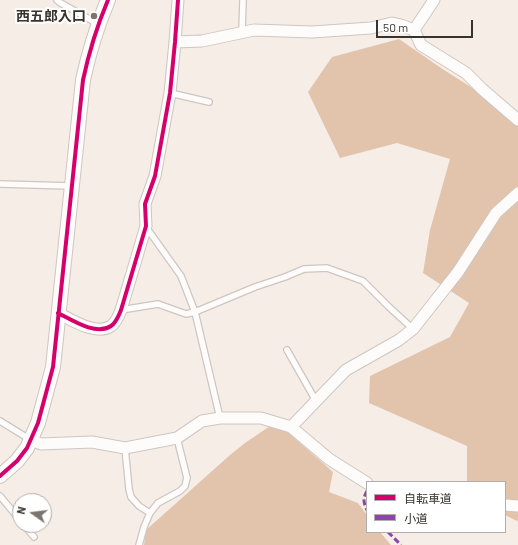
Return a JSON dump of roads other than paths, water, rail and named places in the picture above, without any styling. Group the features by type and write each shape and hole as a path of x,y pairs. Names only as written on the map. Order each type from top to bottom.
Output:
{"street":[{"path":"0,476 17,461 31,440 38,423 53,367 83,80 87,60 98,24 108,0"},
{"path":"58,313 86,327 100,330 112,326 121,310 146,226 145,204 155,176 170,93 178,0"},
{"path":"414,30 434,0"},
{"path":"175,42 202,41 254,30 312,32 371,28 392,23 414,30 421,45 466,72 482,89 518,120"},
{"path":"291,427 346,370 399,340 413,329 458,272 496,213 518,193"},
{"path":"31,440 41,444 92,442 125,448 177,438 202,421 220,418 261,418 291,427 329,459 366,482"},
{"path":"506,504 518,506"}],"lane":[{"path":"57,0 98,24"},
{"path":"242,32 243,0"},
{"path":"170,93 209,102"},
{"path":"0,184 72,186"},
{"path":"146,226 180,276 195,312 220,418"},
{"path":"121,310 158,304 186,314 195,312 255,287 304,269 327,268 363,281 413,329"},
{"path":"287,350 316,401"},
{"path":"0,421 31,440"},
{"path":"139,545 150,513 158,503 180,491 185,486 187,478 177,438"},
{"path":"125,448 131,497 139,506 150,513"},
{"path":"0,496 12,510"},
{"path":"31,533 34,537"}],"place":[{"name":"西五郎入口","path":"94,16"}]}
